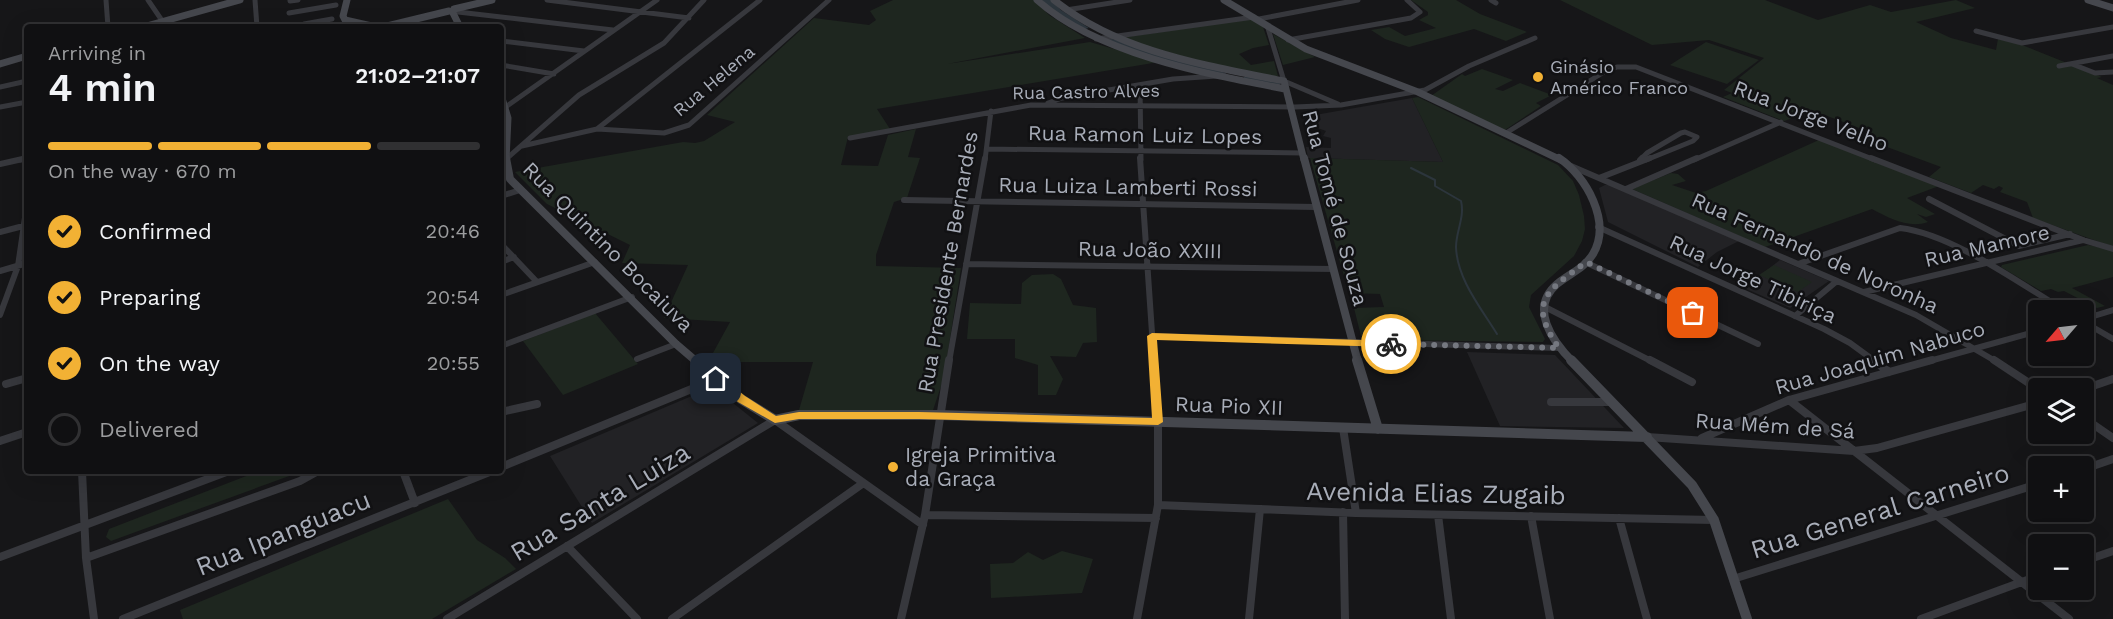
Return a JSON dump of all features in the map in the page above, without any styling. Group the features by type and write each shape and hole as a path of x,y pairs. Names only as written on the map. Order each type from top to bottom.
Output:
{"street":[{"path":"106,0 108,24"},
{"path":"148,0 163,22"},
{"path":"214,0 219,6"},
{"path":"155,24 240,0"},
{"path":"255,0 257,24"},
{"path":"290,1 298,0"},
{"path":"322,8 323,0"},
{"path":"347,0 343,16 345,20 363,24"},
{"path":"454,12 492,0"},
{"path":"547,0 689,18"},
{"path":"507,106 657,0"},
{"path":"504,162 579,95 654,50 689,18 704,0"},
{"path":"522,146 597,129 760,0"},
{"name":"Rua Helena","path":"597,129 664,133 689,126 829,0"},
{"path":"1037,0 1051,13 1093,39 1217,76 1285,85"},
{"path":"1054,0 1108,36 1213,67 1285,85 1341,105"},
{"path":"1066,10 1130,0"},
{"path":"1224,0 1257,18 1288,40 1314,52 1379,75 1506,133 1570,165 1583,179 1591,195 1598,226 1595,249 1586,262 1548,294 1541,311 1544,324 1559,348 1692,485 1714,520 1747,619"},
{"path":"1288,40 1411,18 1420,12 1407,0"},
{"path":"2088,0 2113,8"},
{"path":"1093,39 1257,18 1358,1"},
{"path":"289,13 336,5"},
{"path":"303,11 304,24"},
{"path":"454,12 459,24"},
{"path":"395,24 435,14 454,12 612,30"},
{"path":"309,24 332,19"},
{"path":"1976,31 2022,43 2113,27"},
{"name":"Rua Tomé de Souza","path":"1270,28 1352,343 1378,429"},
{"name":"Rua Castro Alves","path":"850,138 991,111 1046,104 1290,107 1341,105 1418,92 1469,66 1535,38"},
{"path":"504,41 584,51"},
{"path":"2059,66 2113,56"},
{"path":"0,64 24,57"},
{"path":"2072,64 2095,73 2113,72"},
{"path":"504,66 554,74"},
{"name":"Rua Jorge Velho","path":"1506,133 1604,72 1623,66 1646,70 2084,240 2113,249"},
{"path":"1188,77 1192,73 1191,69"},
{"path":"1046,104 1062,98 1188,77 1217,76"},
{"path":"0,87 24,82"},
{"path":"1137,619 1158,505 1158,422 1140,151 1140,86"},
{"path":"504,100 510,120 504,162"},
{"path":"0,107 24,103"},
{"name":"Rua Presidente Bernardes","path":"899,617 926,515 939,415 978,202 991,111"},
{"path":"1626,189 1781,122"},
{"path":"1599,178 1693,141 1697,137 1685,132 1681,133 1647,153 1640,160"},
{"name":"Rua Ramon Luiz Lopes","path":"987,149 1302,153"},
{"path":"0,164 24,159"},
{"name":"Rua Quintino Bocaiuva","path":"504,162 508,176 520,190 632,297 676,344 716,379 741,399 775,420 862,484 923,525"},
{"name":"Rua Fernando de Noronha","path":"1570,165 1933,324 2028,382"},
{"path":"504,195 520,190"},
{"path":"1929,199 2019,246 2070,234"},
{"name":"Rua Luiza Lamberti Rossi","path":"904,200 1316,207"},
{"path":"0,232 24,226"},
{"name":"Rua Jorge Tibiriça","path":"1598,226 1844,340 1889,372"},
{"path":"1798,264 1900,228 1911,227 1985,264 2047,300"},
{"path":"0,315 18,266 24,236"},
{"name":"Rua Mamore","path":"1864,292 2084,240"},
{"path":"504,247 537,282"},
{"path":"504,261 514,257"},
{"path":"504,294 595,262"},
{"path":"1586,262 1758,344"},
{"name":"Rua João XXIII","path":"966,264 1334,269"},
{"path":"0,270 24,265"},
{"path":"1795,316 1837,281"},
{"path":"504,345 632,297"},
{"path":"1543,306 1692,382"},
{"path":"2094,317 2113,310"},
{"path":"2094,327 2113,339"},
{"name":"Rua Joaquim Nabuco","path":"1699,439 1789,400 2028,334"},
{"path":"1152,336 1559,348"},
{"path":"637,359 676,344"},
{"path":"6,384 24,379"},
{"path":"504,466 716,379"},
{"path":"2094,386 2113,379"},
{"path":"1789,400 2020,583 2069,619"},
{"path":"1551,402 1612,402"},
{"path":"504,411 537,404"},
{"name":"Rua Mém de Sá","path":"1647,437 1854,451 1877,448 2028,406"},
{"name":"Rua Pio XII","path":"775,420 799,415 939,415 1647,437"},
{"name":"Rua Santa Luiza","path":"447,619 775,420"},
{"path":"2094,425 2113,438"},
{"path":"1343,428 1356,513"},
{"path":"0,441 24,433"},
{"path":"2094,466 2113,459"},
{"path":"82,474 86,558 94,619"},
{"path":"0,557 221,474"},
{"path":"86,558 300,481 313,474"},
{"path":"404,474 416,502"},
{"name":"Rua Ipanguacu","path":"123,619 485,474"},
{"path":"672,619 862,484"},
{"name":"Rua General Carneiro","path":"1733,579 2028,487"},
{"name":"Avenida Elias Zugaib","path":"1158,505 1356,513 1714,520"},
{"path":"1249,619 1260,509"},
{"path":"1343,512 1345,619"},
{"path":"926,515 1156,518"},
{"path":"1438,515 1451,619"},
{"path":"1531,516 1550,619"},
{"path":"1619,518 1647,619"},
{"path":"567,546 637,619"},
{"path":"2094,558 2113,551"},
{"path":"1921,619 2028,580"}],"shaded area":[{"path":"893,0 1034,0 1049,15 1085,38 947,64 1090,42 1159,62 877,109 890,129 848,137 841,165 878,166 888,135 916,129 908,157 920,158 907,198 894,202 876,255 876,266 961,268 944,377 932,413 799,410 813,362 708,362 730,322 664,318 688,265 622,263 630,245 547,204 515,172 683,142 704,141 735,122 707,115 814,18 869,25 876,20 870,11"},
{"path":"1411,0 1456,0 1480,14 1527,32 1506,41 1474,29 1409,47 1385,39 1371,30 1389,27 1405,36 1436,28 1419,20 1428,15 1428,12"},
{"path":"1560,0 1765,0 1818,20 1870,5 1891,12 1956,0 1975,8 1916,22 1951,38 1996,50 1998,39 2022,45 2102,77 2097,78 2113,85 2113,247 2033,218 2027,202 2000,192 2003,188 1999,186 1994,189 1983,185 1971,193 1929,177 1941,167 1860,137 1867,131 1814,111 1784,121 1723,97 1732,93 1724,90 1764,58 1709,40 1652,45"},
{"path":"1251,19 1263,27 1269,45 1239,54 1251,65 1274,61 1278,76 1276,77 1213,65 1119,38"},
{"path":"1273,34 1315,57 1283,65"},
{"path":"1706,42 1759,60 1727,84 1670,65"},
{"path":"1482,69 1513,80 1495,89 1503,91 1520,83 1552,95 1536,103 1541,106 1505,130 1431,96 1462,74 1465,76"},
{"path":"1418,97 1558,165 1573,181 1579,195 1585,229 1574,256 1531,295 1529,307 1545,339 1543,342 1367,340 1361,336 1354,308 1384,307 1380,294 1349,293 1310,158 1443,162 1412,98"},
{"path":"1412,98 1443,162 1308,158 1306,147 1331,148 1331,138 1323,136 1326,131 1315,127 1321,119 1315,115"},
{"path":"1821,139 1939,186 1907,198 1935,214 1926,217 1917,214 1928,222 1914,224 1899,222 1872,209 1765,247 1632,189 1671,173 1678,174 1686,181 1672,185 1696,193 1706,191"},
{"path":"1610,185 1739,241 1717,252 1698,267 1608,222 1599,188"},
{"path":"2088,245 2113,250 2113,277 2072,288 2094,300 2081,300 2064,291 2058,292 2051,289 2041,291 2001,267"},
{"path":"1780,260 1829,281 1790,308 1744,288"},
{"path":"1774,265 1812,282 1798,292 1759,275"},
{"path":"1053,274 1061,279 1073,305 1096,308 1097,342 1083,343 1076,357 1050,356 1063,379 1056,395 1038,395 1038,365 1015,358 1015,339 967,339 970,303 1021,304 1022,283 1032,275"},
{"path":"2094,300 2105,306 2094,306"},
{"path":"595,313 638,364 563,395 523,341"},
{"path":"1467,352 1555,355 1624,428 1500,426"},
{"path":"713,387 758,423 592,523 550,456"},
{"path":"251,474 295,474 111,541 106,537 109,529"},
{"path":"448,499 477,540 505,558 516,569 432,619 183,619 180,610"},
{"path":"1062,551 1093,559 1082,593 991,598 990,564 1013,563 1028,552 1043,560"}],"waterway":[{"path":"1046,0 1058,12 1084,28"},
{"path":"1106,40 1221,73"},
{"path":"1248,79 1276,84"},
{"path":"1411,168 1435,180 1435,186 1461,201 1462,213 1457,235 1457,259 1465,282 1497,334"}],"way so far":[{"path":"1391,344 1559,348 1544,324 1541,311 1548,294 1586,262 1693,313"}],"place":[{"name":"Ginásio Américo Franco","path":"1538,77"},
{"name":"Igreja Primitiva da Graça","path":"893,467"}],"route":[{"path":"716,379 741,399 775,420 799,415 919,415 1158,422 1152,336 1391,344"}]}
